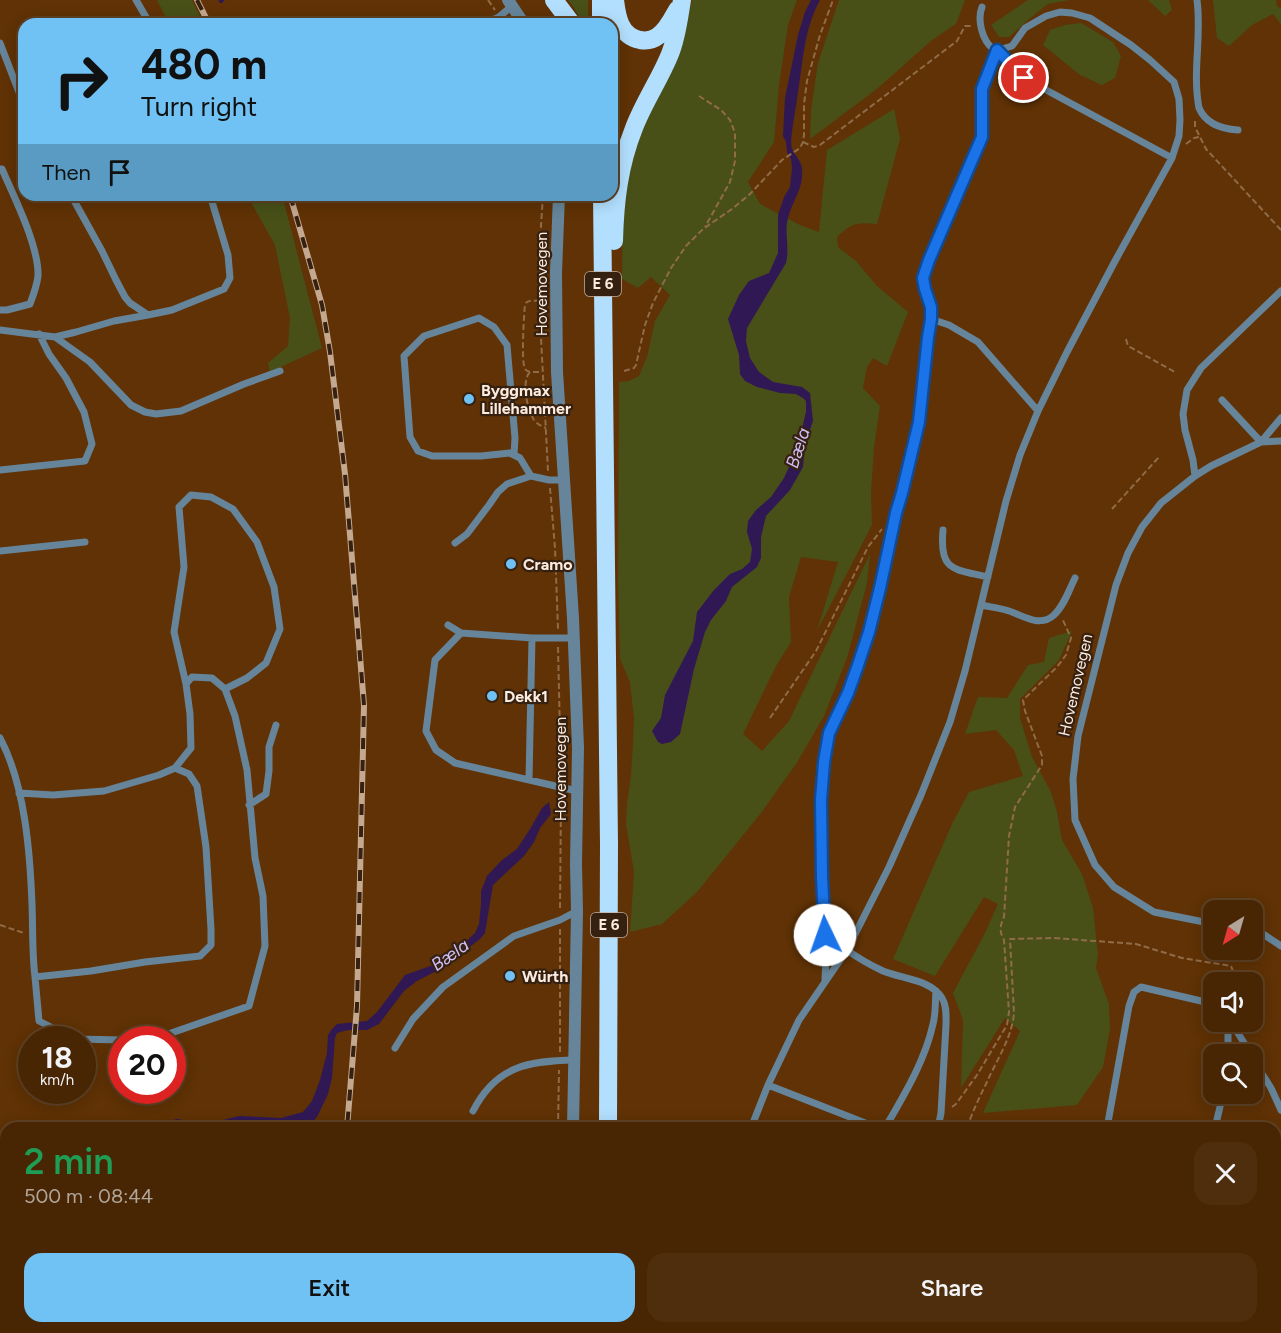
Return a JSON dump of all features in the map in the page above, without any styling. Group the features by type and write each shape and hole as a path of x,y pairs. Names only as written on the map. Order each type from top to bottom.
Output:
{"highway":[{"path":"554,0 568,18"},
{"path":"601,0 601,18"},
{"path":"615,0 618,18"},
{"path":"618,21 631,37 645,41 659,36 664,31 682,0"},
{"path":"618,183 634,129 670,54 676,36 682,0"},
{"path":"593,201 598,503 600,523 606,540"},
{"name":"E 6","path":"602,201 609,843 608,1122"},
{"path":"604,374 615,324 616,201"}],"street":[{"path":"510,3 520,18"},
{"name":"Hovemovegen","path":"559,201 556,273 557,372 574,638 578,748 573,1122"}],"lane":[{"path":"136,0 146,18"},
{"path":"1197,0 1200,33 1196,73 1201,113 1209,122 1219,127 1238,130"},
{"path":"495,18 510,3"},
{"path":"982,7 979,14 980,25 986,41 1024,78 1172,158"},
{"path":"753,1122 799,1020 847,950 889,867 921,795 950,722 965,671 1017,464 1038,411 1067,352 1172,158 1179,136 1179,99 1174,82 1131,45 1090,18 1060,12 1046,16 1025,28 1012,46 997,50"},
{"path":"0,43 18,90"},
{"path":"825,981 821,800 829,733 848,693 869,632 919,422 931,319 931,307 923,278 982,137 982,89 997,50"},
{"path":"0,168 36,253 38,278 30,304 0,310"},
{"path":"74,201 125,297 148,315"},
{"path":"0,330 55,336 114,321 172,310 224,289 230,278 228,255 212,201"},
{"path":"1195,476 1183,414 1187,390 1202,368 1281,291"},
{"path":"514,455 515,438 507,345 494,327 479,318 424,336 405,356 410,437 418,451 432,456 482,456 510,453 514,455 520,458 531,476"},
{"path":"931,319 949,325 978,342 1038,411"},
{"path":"0,470 85,461 92,444 84,412 39,334"},
{"path":"55,336 90,362 131,405 145,412 156,414 181,411 280,371"},
{"path":"1222,400 1261,442"},
{"name":"Hovemovegen","path":"1261,442 1281,418"},
{"name":"Hovemovegen","path":"1203,922 1154,912 1114,887 1095,866 1075,820 1073,779 1078,736 1116,585 1135,538 1151,514 1161,503 1211,466 1261,442 1281,441"},
{"path":"455,543 467,534 498,492 507,484 531,476 563,480"},
{"path":"19,793 53,795 104,791 175,768 191,748 186,684 174,632 184,567 179,507 191,495 211,497 233,509 257,542 274,587 280,629 266,663 247,678 225,689"},
{"path":"943,530 944,558 953,569 988,577"},
{"path":"0,551 85,542"},
{"path":"981,605 1007,610 1034,621 1047,620 1056,614 1075,578"},
{"path":"448,625 461,633 532,638 574,638"},
{"path":"461,633 435,660 426,731 436,750 455,763 577,791"},
{"path":"529,780 532,638"},
{"path":"186,684 192,677 212,678 225,689 235,716 247,770 255,858 263,896 265,946 249,1006 186,1028"},
{"path":"249,805 266,794 269,747 276,725"},
{"path":"0,738 8,754 23,808 29,862 33,958 39,1021 74,1039 108,1040"},
{"path":"35,977 200,956 211,945 206,847 198,786 189,774 175,768"},
{"path":"395,1048 413,1019 443,987 514,936 560,920 577,911"},
{"path":"1263,934 1281,946"},
{"path":"847,950 859,959 884,971 925,984 936,991 942,999 946,1011 939,1122"},
{"path":"1108,1122 1129,1006 1134,992 1141,987 1203,1001"},
{"path":"888,1122 912,1081 930,1038 934,1022 936,991"},
{"path":"473,1112 484,1092 501,1077 520,1066 575,1060"},
{"path":"1263,1075 1281,1110"},
{"path":"768,1085 863,1122"},
{"path":"1216,1122 1221,1104"}],"path":[{"path":"624,370 634,368 636,364 648,315 663,282 686,246 703,229 750,194 782,160 800,148 803,142 807,81 833,0"},
{"path":"803,142 814,147 820,145 957,41 965,26 980,25"},
{"path":"699,96 721,110 730,120 735,133 735,161 730,182 703,229"},
{"path":"1198,100 1195,127 1206,149 1281,230"},
{"path":"1192,140 1200,137"},
{"path":"543,201 540,301 549,480 555,548 561,788 558,1122"},
{"path":"539,372 525,369 524,363 525,306 529,301 540,301"},
{"path":"1126,339 1128,346 1175,372"},
{"path":"531,372 526,378 525,389 530,411 534,421 546,428"},
{"path":"1112,509 1159,457"},
{"path":"770,718 816,651 868,547 896,513"},
{"path":"941,1113 956,1104 1007,1025 1009,1012 1004,940 1000,933 1000,926 1004,917 1009,836 1015,807 1042,765 1042,756 1023,699 1057,667 1066,655 1071,638 1058,610"},
{"path":"0,925 32,936"},
{"path":"969,1122 1013,1023 1010,939 1076,939 1136,944 1182,958 1231,966 1233,972"}],"green space":[{"path":"157,0 192,0 201,18 166,18"},
{"path":"568,0 588,0 588,18 580,18"},
{"path":"692,0 797,0 788,25 779,85 774,142 748,182 760,204 800,225 819,232 827,150 894,109 900,139 877,224 855,225 837,237 838,247 856,261 877,286 908,312 887,366 873,358 867,367 863,388 880,406 874,447 872,525 817,631 838,562 801,557 789,597 791,642 776,666 743,734 762,751 789,721 870,554 867,583 847,658 824,716 796,764 761,813 697,892 662,924 630,932 634,872 626,824 634,719 630,682 620,659 619,382 629,381 639,376 647,357 655,321 670,295 651,277 638,288 622,279 623,208 626,169 688,16"},
{"path":"839,0 965,0 956,24 932,40 878,88 810,139 811,110 818,63"},
{"path":"1028,0 1069,0 1048,4 1009,37 999,37 991,25"},
{"path":"1148,0 1169,0 1172,10 1165,16"},
{"path":"1213,0 1276,0 1277,6 1281,9 1281,24 1273,14 1252,25 1229,46 1217,38"},
{"path":"1081,23 1113,42 1121,56 1115,78 1102,85 1080,75 1043,45 1050,30"},
{"path":"250,201 284,201 322,348 270,372 268,363 288,346 290,318 275,245"},
{"path":"1072,631 1059,660 1020,699 1020,718 1032,757 1051,792 1062,840 1082,874 1093,908 1098,954 1096,968 1109,1004 1110,1029 1103,1067 1077,1105 983,1113 1020,1031 1005,1018 961,1088 963,1020 953,993 998,904 984,897 935,976 893,959 952,824 969,792 1023,776 1014,750 996,730 965,734 978,697 1007,698 1028,665 1044,662 1049,638"}],"water":[{"name":"Bæla","path":"811,0 820,0 807,36 792,132 791,145 801,164 802,177 787,224 786,263 747,328 746,341 750,358 759,372 773,382 802,387 810,393 813,421 805,445 803,467 790,490 766,516 761,537 761,558 757,567 732,587 726,601 705,632 694,669 680,734 671,742 662,744 658,742 652,731 661,718 665,695 693,641 697,612 730,574 742,569 750,562 752,549 747,532 748,521 756,510 771,497 784,478 797,449 806,412 806,401 796,394 780,393 745,381 740,374 739,355 728,319 739,295 749,281 769,273 778,253 778,215 790,187 792,168 783,136 785,98 798,35"},
{"name":"Bæla","path":"549,802 551,814 540,828 534,842 524,856 493,885 485,933 480,939 444,967 417,981 404,991 379,1024 367,1030 348,1030 337,1033 328,1094 317,1117 312,1122 216,1122 239,1116 281,1118 303,1112 312,1101 320,1080 327,1053 328,1035 332,1029 337,1024 367,1021 377,1012 405,975 433,965 459,948 475,933 479,924 481,891 487,876 502,860 517,849 542,808"},
{"path":"177,1119 196,1122 166,1122"}],"railway":[{"path":"197,0 206,18"},
{"path":"292,201 322,305 330,352 345,474 364,705 357,1006 347,1122"}],"place":[{"name":"Byggmax Lillehammer","path":"469,399"},
{"name":"Cramo","path":"511,564"},
{"name":"Dekk1","path":"492,696"},
{"name":"Würth","path":"510,976"}],"route":[{"path":"825,935 822,878 822,775 829,733 848,693 869,632 919,422 931,319 930,300 923,278 982,137 982,89 997,50 1024,78"}]}
